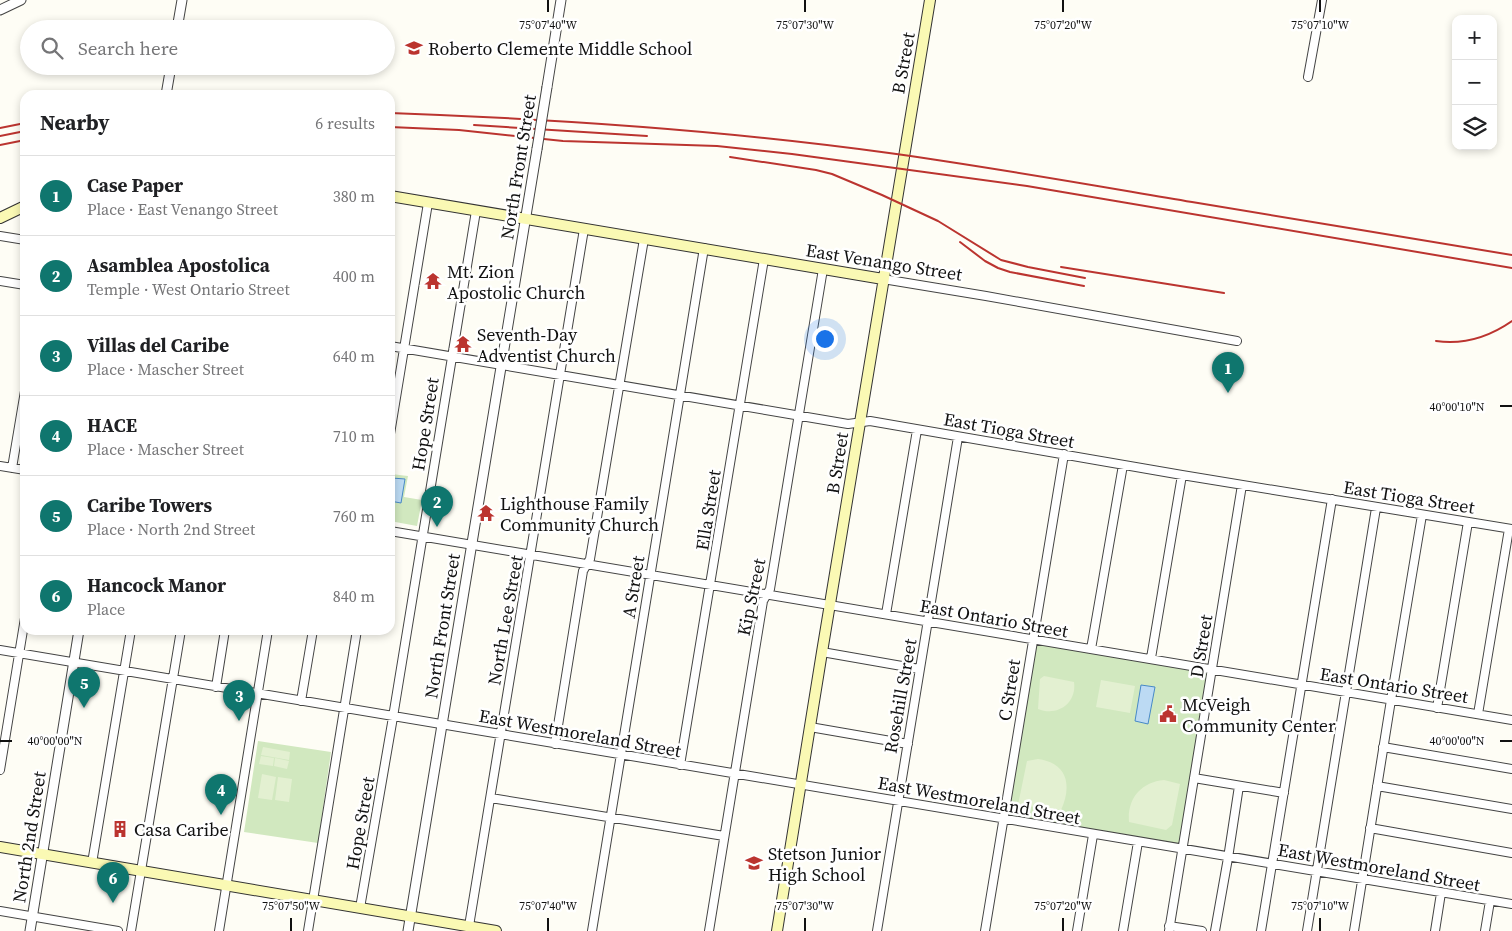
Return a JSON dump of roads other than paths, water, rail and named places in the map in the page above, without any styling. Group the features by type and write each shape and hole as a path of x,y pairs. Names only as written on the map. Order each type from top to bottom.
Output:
{"main road":[{"name":"B Street","path":"777,931 930,0"},
{"name":"East Venango Street","path":"395,197 704,248 883,280"},
{"path":"0,218 20,208"},
{"path":"0,848 496,931"}],"street":[{"path":"0,10 21,0"},
{"path":"179,20 182,0"},
{"name":"North Front Street","path":"408,931 562,0"},
{"path":"1308,77 1322,0"},
{"path":"167,90 169,75"},
{"path":"395,404 428,203"},
{"name":"Hope Street","path":"360,908 476,211"},
{"name":"North Lee Street","path":"469,926 584,229"},
{"path":"0,236 20,239"},
{"path":"555,744 583,571 590,559 644,239"},
{"name":"A Street","path":"592,931 704,248"},
{"name":"Ella Street","path":"680,765 764,259"},
{"name":"Kip Street","path":"709,931 763,601 770,589 823,269"},
{"name":"East Venango Street","path":"883,280 986,296 1237,341"},
{"path":"0,281 20,284"},
{"name":"East Tioga Street","path":"395,347 848,424 860,424 870,421 1376,508 1510,529"},
{"path":"12,468 20,421"},
{"path":"886,614 917,430"},
{"name":"Rosehill Street","path":"877,931 958,437"},
{"name":"C Street","path":"985,931 1064,454"},
{"path":"1092,649 1123,465"},
{"path":"0,466 20,469"},
{"path":"1151,658 1182,475"},
{"name":"D Street","path":"1169,928 1242,485"},
{"path":"1261,931 1332,500"},
{"path":"1307,931 1376,508"},
{"path":"1354,931 1390,700 1422,514"},
{"path":"1437,708 1468,522"},
{"path":"1478,714 1510,529"},
{"name":"East Ontario Street","path":"395,533 1512,720"},
{"path":"0,770 22,635"},
{"name":"North 2nd Street","path":"30,931 78,635"},
{"path":"92,863 130,635"},
{"path":"131,931 180,635"},
{"path":"216,687 224,635"},
{"path":"219,931 267,635"},
{"path":"301,701 312,635"},
{"path":"308,931 356,635"},
{"name":"East Westmoreland Street","path":"0,650 1228,858 1512,904"},
{"path":"822,652 919,669"},
{"path":"810,727 908,744"},
{"path":"1383,747 1512,769"},
{"path":"1194,778 1284,793"},
{"path":"1215,931 1239,786"},
{"path":"1377,786 1512,809"},
{"path":"490,798 724,836"},
{"path":"1370,828 1512,853"},
{"path":"1077,931 1093,835"},
{"path":"1123,931 1138,842"},
{"path":"1434,931 1441,893"},
{"path":"1485,931 1490,901"},
{"path":"0,911 118,931"},
{"path":"1169,928 1202,931"}],"water":[{"path":"395,478 405,479 401,503 395,502"},
{"path":"1141,685 1155,687 1148,724 1135,721"}],"railway":[{"path":"395,113 640,127 827,145 1003,170 1512,255"},
{"path":"0,128 20,124"},
{"path":"474,125 647,136"},
{"path":"395,127 459,130 563,141 717,146 792,154 1027,186 1512,268"},
{"path":"0,136 20,132"},
{"path":"0,145 20,141"},
{"path":"730,157 832,174 938,221 1001,260 1085,278"},
{"path":"960,242 985,261 998,268 1084,286"},
{"path":"1061,267 1224,293"},
{"path":"1436,341 1466,341 1485,335 1512,321"}],"place":[{"name":"Roberto Clemente Middle School","path":"414,48"},
{"name":"Mt. Zion Apostolic Church","path":"433,281"},
{"name":"Seventh-Day Adventist Church","path":"463,344"},
{"name":"Case Paper","path":"1228,393"},
{"name":"Lighthouse Family Community Church","path":"486,513"},
{"name":"Asamblea Apostolica","path":"437,527"},
{"name":"Caribe Towers","path":"84,708"},
{"name":"McVeigh Community Center","path":"1168,714"},
{"name":"Villas del Caribe","path":"239,721"},
{"name":"HACE","path":"221,815"},
{"name":"Casa Caribe","path":"120,829"},
{"name":"Stetson Junior High School","path":"754,863"},
{"name":"Hancock Manor","path":"113,903"}]}
